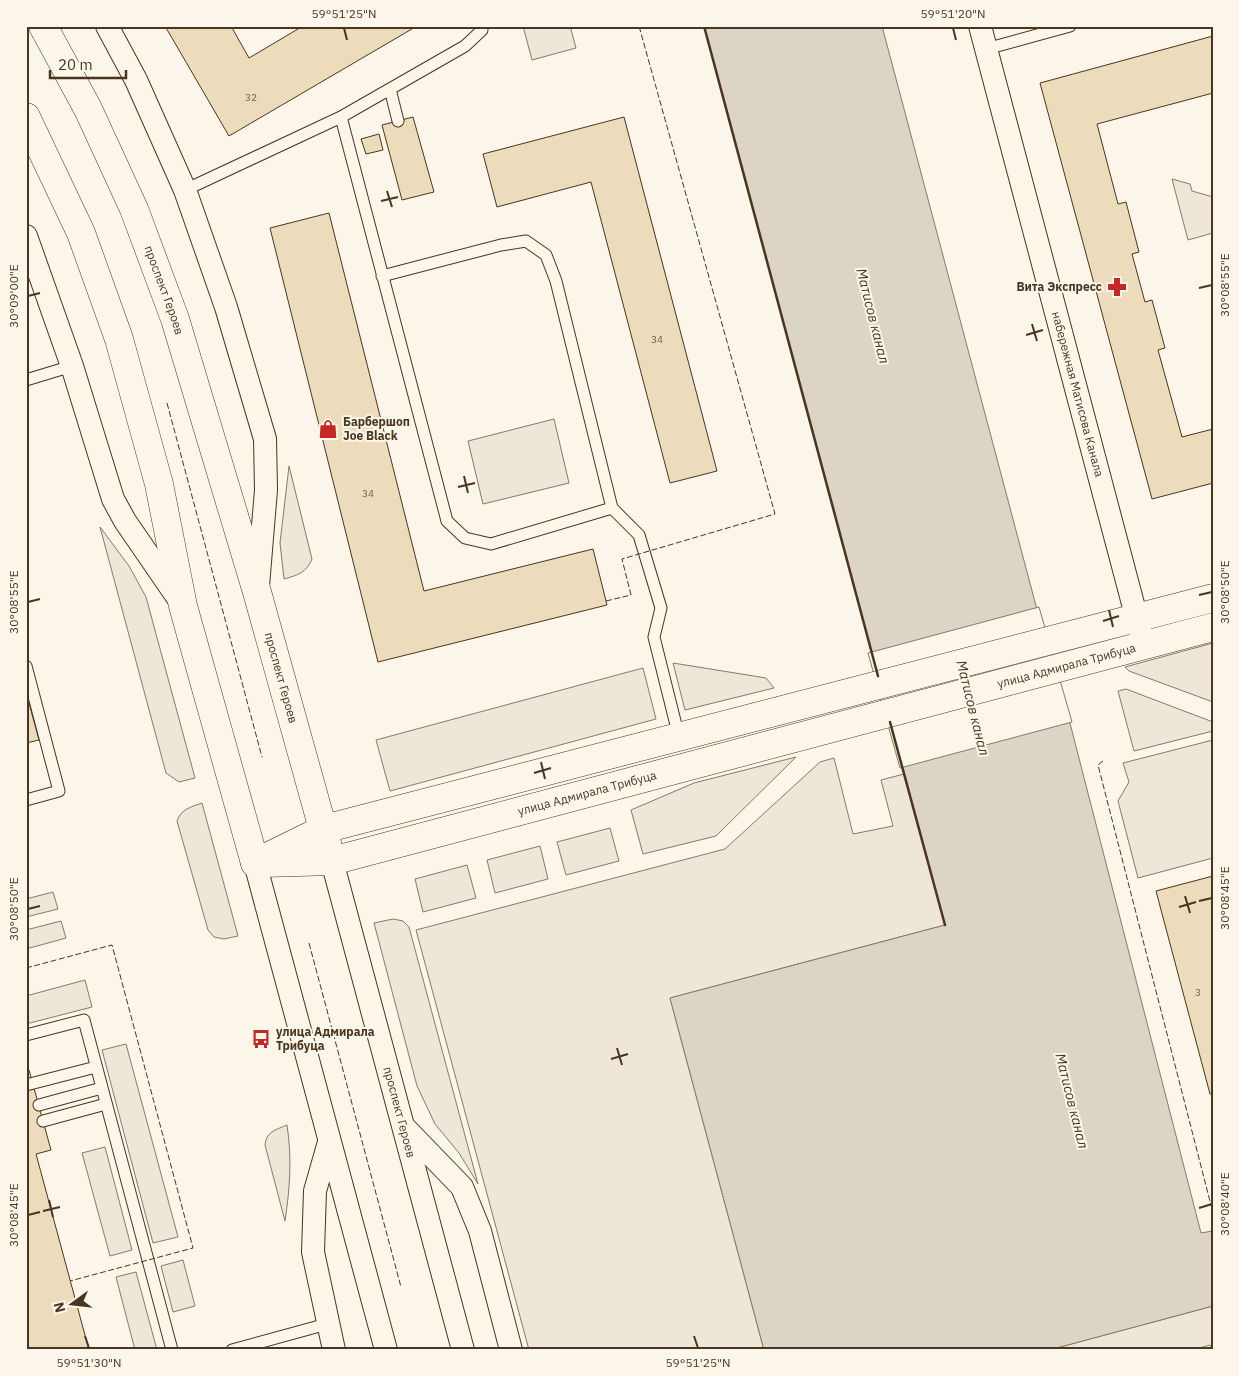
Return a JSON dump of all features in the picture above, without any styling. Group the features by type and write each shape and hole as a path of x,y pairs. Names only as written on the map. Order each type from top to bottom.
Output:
{"street":[{"name":"проспект Героев","path":"43,26 88,109 134,209 175,319 258,592 324,829 463,1350"},
{"path":"107,26 136,80 185,190 226,307 265,439 266,490 258,592"},
{"name":"набережная Матисова Канала","path":"980,26 1144,646"},
{"path":"26,117 81,233 120,339 159,484 183,606 386,1350"},
{"path":"26,236 72,366 113,499 125,521 183,606"},
{"path":"254,863 324,829 1213,598"},
{"name":"улица Адмирала Трибуца","path":"254,863 332,861 1213,627"},
{"path":"402,1124 462,1187 480,1232 511,1350"},
{"path":"329,1141 315,1192 313,1252 334,1350"}],"lane":[{"path":"185,190 341,117 465,46 482,30 482,26"},
{"path":"986,49 1070,26"},
{"path":"390,89 398,121"},
{"path":"341,117 447,522 465,538 491,544 612,508"},
{"path":"382,276 501,245 526,241 546,255 556,280 612,508 639,535 661,608 654,637 679,737"},
{"path":"26,380 72,366"},
{"path":"26,666 59,791 26,800"},
{"path":"26,1035 84,1020 172,1350"},
{"path":"26,1085 96,1067"},
{"path":"39,1105 102,1088"},
{"path":"43,1121 106,1104"},
{"path":"232,1350 327,1324"}],"shaded area":[{"path":"523,26 570,26 576,48 532,60"},
{"path":"1172,179 1190,184 1192,191 1213,197 1213,233 1188,240"},
{"path":"554,419 569,483 483,504 468,441"},
{"path":"289,466 312,559 301,573 284,579 280,543"},
{"path":"100,527 129,566 146,597 195,778 179,782 166,773"},
{"path":"1213,643 1213,702 1129,671 1125,667"},
{"path":"673,663 766,678 774,688 685,710"},
{"path":"643,668 656,719 390,791 376,740"},
{"path":"1126,689 1213,722 1213,731 1134,751 1118,691"},
{"path":"1213,740 1213,858 1138,878 1118,801 1129,782 1123,763"},
{"path":"796,757 716,836 643,854 631,810 694,783"},
{"path":"834,758 853,834 893,826 881,780 904,774 945,925 670,998 764,1350 529,1350 416,930 725,849 820,762"},
{"path":"202,803 238,936 224,939 214,937 208,930 177,821 184,811"},
{"path":"610,828 619,861 566,875 557,842"},
{"path":"540,846 548,879 495,893 487,860"},
{"path":"467,865 476,898 423,912 415,879"},
{"path":"53,892 58,909 26,917 26,899"},
{"path":"393,919 403,921 409,927 478,1184 459,1153 435,1124 417,1086 374,923"},
{"path":"61,921 66,938 26,949 26,930"},
{"path":"85,980 92,1007 26,1024 26,996"},
{"path":"126,1044 178,1237 153,1243 102,1050"},
{"path":"287,1125 290,1173 285,1221 265,1145 269,1134"},
{"path":"105,1147 132,1250 110,1256 82,1153"},
{"path":"183,1260 195,1306 173,1312 161,1266"},
{"path":"136,1272 157,1350 135,1350 116,1277"},
{"path":"1213,1306 1213,1350 1210,1345 1192,1350 1049,1350"}],"water":[{"name":"Матисов канал","path":"704,26 882,26 1035,602 1071,727 1201,1233 1213,1231 1213,1306 1049,1350 764,1350 670,998 945,925"}],"pier":[{"path":"1039,607 1072,722 900,768 868,653"}],"building":[{"path":"165,26 231,26 249,58 303,26 417,26 229,136"},
{"path":"1213,36 1213,93 1097,124 1118,204 1126,202 1139,252 1132,254 1145,302 1152,300 1165,348 1158,350 1182,437 1213,429 1213,483 1152,499 1040,83"},
{"path":"413,117 434,192 402,200 382,125"},
{"path":"624,117 717,471 670,483 591,182 497,207 483,154"},
{"path":"379,134 383,150 366,154 361,139"},
{"path":"329,213 424,591 593,549 607,605 378,662 270,228"},
{"path":"26,692 39,740 26,743"},
{"path":"1213,876 1213,1094 1210,1094 1156,891"},
{"path":"29,1070 51,1150 36,1154 89,1350 26,1350 26,1071"}],"fence":[{"path":"606,601 631,595 622,559 775,514 639,26"},
{"path":"167,403 262,757"},
{"path":"1103,761 1098,765 1213,1213"},
{"path":"309,943 401,1287"},
{"path":"26,968 112,945 193,1248 70,1281"}],"wall":[{"path":"704,26 878,676"},
{"path":"890,722 945,925"}],"place":[{"name":"Вита Экспресс","path":"1117,287"},
{"name":"Барбершоп Joe Black","path":"328,429"},
{"name":"улица Адмирала Трибуца","path":"261,1039"}]}
